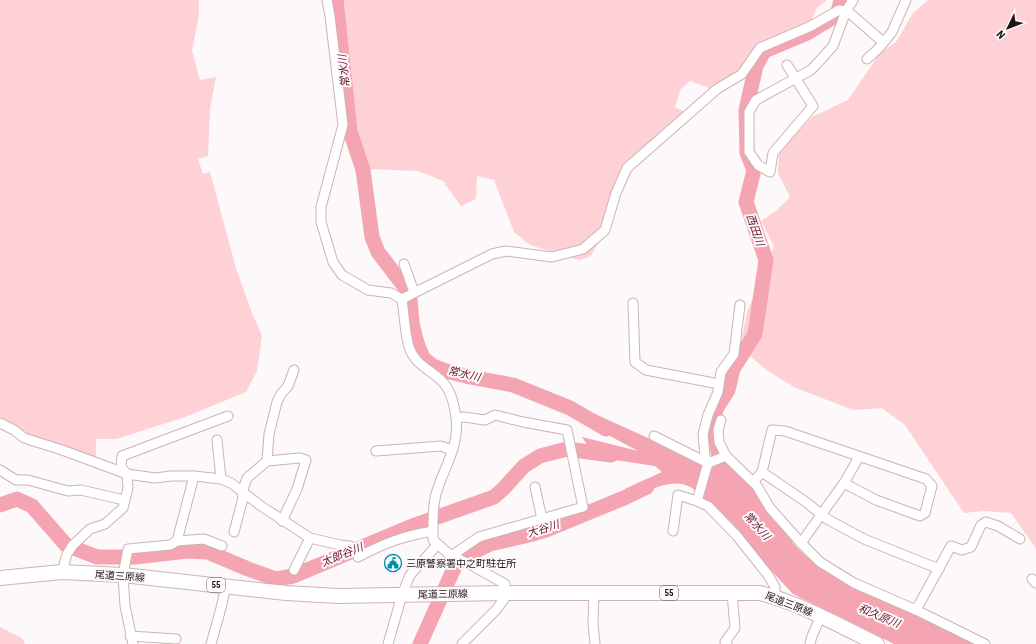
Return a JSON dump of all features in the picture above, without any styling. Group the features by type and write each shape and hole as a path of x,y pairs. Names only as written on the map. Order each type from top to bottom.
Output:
{"main road":[{"name":"尾道三原線","path":"0,578 62,572 123,575 286,593 331,595 760,593 775,597 821,616 877,644"}],"street":[{"path":"327,0 343,125 321,207 321,222 332,262 342,275 368,290 391,293 402,298"},
{"path":"787,65 795,79 813,106 773,152 770,172 758,165 749,152 749,112 756,100 795,79 811,70 833,46 846,11 853,0"},
{"path":"867,59 892,32 906,0"},
{"path":"402,298 492,254 506,251 552,257 583,249 605,230 616,193 628,168 717,89 742,74 760,48 811,26 839,10 846,11 883,42"},
{"path":"404,264 414,292"},
{"path":"402,298 409,347 422,367 438,378 446,387 456,418 456,439 436,494 433,513 433,540 449,554 471,564 505,584 504,599 496,610 462,644"},
{"path":"633,303 635,362 646,370 719,384"},
{"path":"697,501 708,463 705,456 703,434 708,415 718,392 721,372 734,354 740,305"},
{"path":"268,461 269,434 277,402 281,394 288,386 294,370"},
{"path":"449,554 454,554 479,537 583,507 567,430 522,422 495,415 485,420 464,417 456,418"},
{"path":"62,572 67,554 73,545 90,529 105,524 122,508 128,488 127,474 121,467 122,456 228,416"},
{"path":"720,420 718,430 719,442 726,456 757,486 770,508 800,543 820,562 854,583 916,610 985,644"},
{"path":"0,423 14,430 24,438 62,450 127,474 155,478 170,476 194,476 221,479 231,483 282,521 310,538 350,546"},
{"path":"753,482 762,472 772,430 785,431 859,456 926,480 932,486 925,513 920,516 876,500 844,483"},
{"path":"654,436 708,463 726,456"},
{"path":"217,440 221,479"},
{"path":"376,451 441,446 452,450"},
{"path":"800,543 844,483 859,456"},
{"path":"234,532 243,498 242,492 247,478 268,461 300,458 306,460 297,489 282,521"},
{"path":"0,470 16,480 28,480 68,491 81,490 124,500"},
{"path":"762,472 806,502 827,519 864,539 938,569"},
{"path":"177,541 194,476"},
{"path":"535,487 542,519"},
{"path":"674,531 678,495 708,506 737,536 768,575 774,587 775,597"},
{"path":"916,610 951,546 962,550 971,547 981,524 986,522 998,526 1020,539"},
{"path":"358,557 382,544 433,528"},
{"path":"294,570 310,538"},
{"path":"176,639 131,640 125,606 123,575 128,550 170,545 177,541 204,539 222,546"},
{"path":"388,644 402,595 410,575 438,544"},
{"path":"210,644 226,586"},
{"path":"594,593 593,623 595,644"},
{"path":"727,644 725,642 735,628 732,593"},
{"path":"810,644 821,616"}],"shaded area":[{"path":"0,0 199,0 199,15 192,51 200,80 216,77 210,109 208,156 198,159 203,174 210,172 236,268 262,336 257,371 246,392 185,417 116,439 96,439 96,458 30,435 0,417"},
{"path":"341,0 827,0 817,8 810,23 760,46 741,69 712,89 690,81 681,89 675,107 685,112 626,164 613,188 603,234 591,256 579,260 530,245 514,232 494,180 477,176 476,199 461,206 443,181 418,171 368,169 355,130"},
{"path":"928,0 1036,0 1036,549 1011,513 984,511 964,513 905,425 882,408 853,410 796,388 768,371 740,348 747,312 774,246 761,221 776,211 790,197 778,173 779,152 812,117 848,100 880,53 896,42 913,13"},
{"path":"0,627 22,638 25,644 0,644"}],"water":[{"name":"和久原川","path":"714,409 719,416 717,430 729,465 753,487 758,498 802,553 825,570 849,584 976,644 894,644 793,594 692,488 685,485 669,484 631,498 625,489 662,472 655,466 595,457 582,437 638,451 586,423 593,413 692,458 714,465 709,443 709,430"}],"waterway":[{"name":"常水川","path":"336,0 350,131 363,170 372,237 378,252 407,290 410,299 412,323 417,343 423,358 433,366 446,371 513,385 570,408 606,429"},
{"name":"西田川","path":"711,430 716,409 728,390 733,369 755,334 766,260 746,202 754,170 747,153 746,110 756,66 764,51 807,33 837,15 841,0"},
{"name":"太郎谷川","path":"0,505 17,499 32,506 66,545 97,557 135,557 187,551 208,552 276,579 293,576 415,525 494,497 524,466 540,456 567,449 611,455"},
{"name":"大谷川","path":"420,644 455,566 467,555 490,544 546,530 647,487"}],"place":[{"name":"三原警察署中之町駐在所","path":"393,563"}]}
